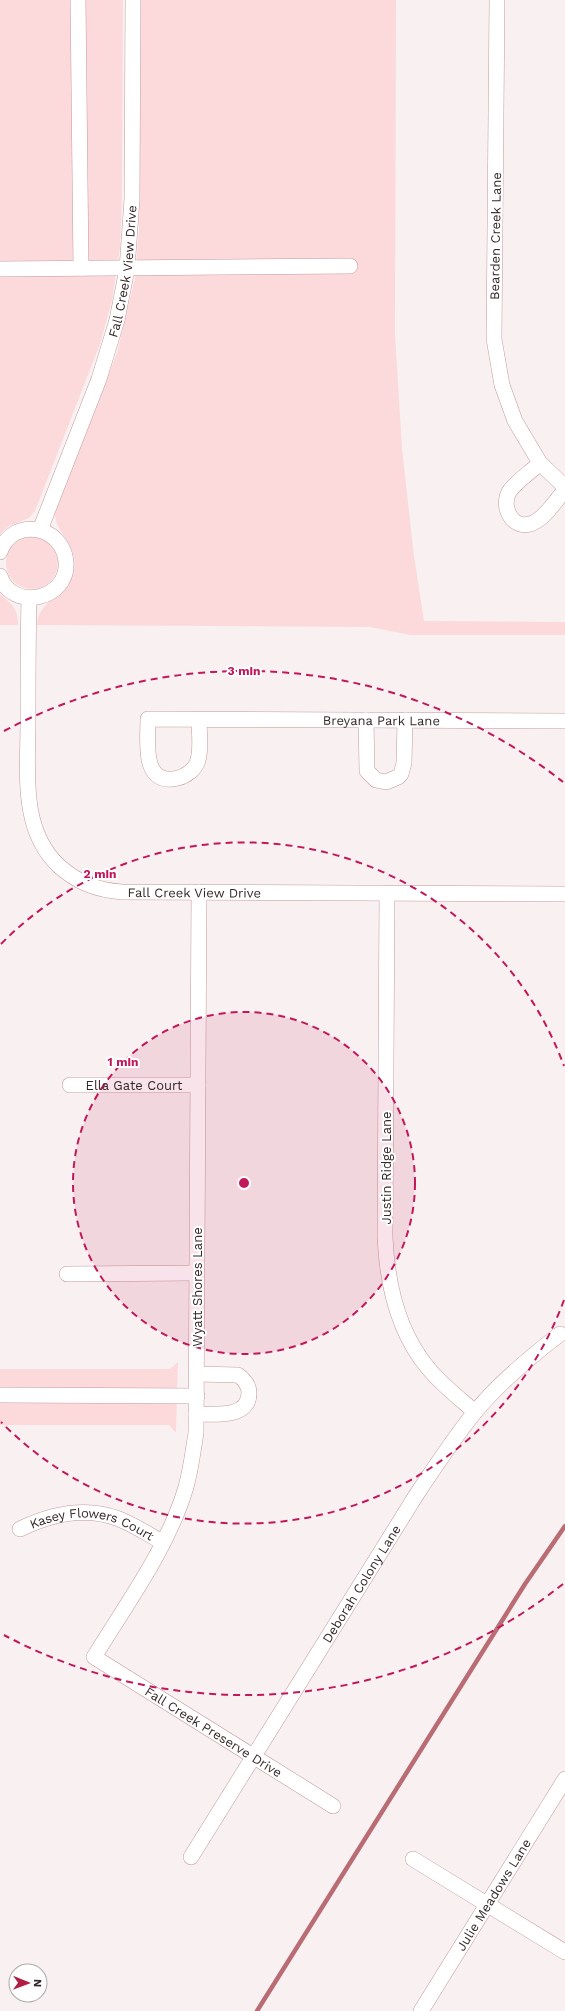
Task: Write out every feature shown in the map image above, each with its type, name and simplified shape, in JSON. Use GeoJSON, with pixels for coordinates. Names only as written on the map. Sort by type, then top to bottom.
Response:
{"type":"FeatureCollection","features":[{"type":"Feature","properties":{"kind":"street"},"geometry":{"type":"LineString","coordinates":[[78,0],[81,268]]}},
{"type":"Feature","properties":{"kind":"street","name":"Fall Creek View Drive"},"geometry":{"type":"LineString","coordinates":[[40,530],[99,379],[117,320],[127,269],[132,200],[133,0]]}},
{"type":"Feature","properties":{"kind":"street","name":"Bearden Creek Lane"},"geometry":{"type":"LineString","coordinates":[[497,0],[494,339],[502,385],[515,422],[540,463],[565,489]]}},
{"type":"Feature","properties":{"kind":"street"},"geometry":{"type":"LineString","coordinates":[[0,269],[350,266]]}},
{"type":"Feature","properties":{"kind":"street"},"geometry":{"type":"LineString","coordinates":[[540,463],[510,491],[505,501],[507,514],[516,522],[530,524],[539,519],[565,489]]}},
{"type":"Feature","properties":{"kind":"street"},"geometry":{"type":"LineString","coordinates":[[0,552],[8,538],[18,532],[29,529],[40,530],[50,534],[59,542],[64,552],[66,569],[59,585],[51,593],[40,597],[28,598],[18,595],[8,589],[0,576]]}},
{"type":"Feature","properties":{"kind":"street","name":"Fall Creek View Drive"},"geometry":{"type":"LineString","coordinates":[[28,598],[28,784],[32,819],[35,833],[43,848],[67,874],[80,882],[94,888],[122,892],[565,894]]}},
{"type":"Feature","properties":{"kind":"street","name":"Breyana Park Lane"},"geometry":{"type":"LineString","coordinates":[[199,720],[198,757],[194,768],[177,778],[163,778],[157,775],[148,760],[148,719],[565,721]]}},
{"type":"Feature","properties":{"kind":"street"},"geometry":{"type":"LineString","coordinates":[[366,720],[367,771],[376,780],[386,782],[398,777],[403,769],[405,720]]}},
{"type":"Feature","properties":{"kind":"street","name":"Wyatt Shores Lane"},"geometry":{"type":"LineString","coordinates":[[94,1657],[162,1542],[186,1487],[196,1433],[199,892]]}},
{"type":"Feature","properties":{"kind":"street","name":"Justin Ridge Lane"},"geometry":{"type":"LineString","coordinates":[[387,894],[385,1237],[389,1280],[405,1330],[424,1362],[442,1384],[475,1412]]}},
{"type":"Feature","properties":{"kind":"street","name":"Ella Gate Court"},"geometry":{"type":"LineString","coordinates":[[70,1085],[198,1085]]}},
{"type":"Feature","properties":{"kind":"street"},"geometry":{"type":"LineString","coordinates":[[67,1274],[196,1273]]}},
{"type":"Feature","properties":{"kind":"street","name":"Deborah Colony Lane"},"geometry":{"type":"LineString","coordinates":[[191,1856],[415,1497],[475,1412],[511,1375],[560,1334]]}},
{"type":"Feature","properties":{"kind":"street"},"geometry":{"type":"LineString","coordinates":[[196,1414],[236,1412],[242,1408],[249,1397],[248,1385],[238,1376],[197,1374]]}},
{"type":"Feature","properties":{"kind":"street"},"geometry":{"type":"LineString","coordinates":[[0,1396],[197,1396]]}},
{"type":"Feature","properties":{"kind":"street","name":"Kasey Flowers Court"},"geometry":{"type":"LineString","coordinates":[[20,1529],[51,1516],[80,1513],[95,1514],[119,1519],[162,1542]]}},
{"type":"Feature","properties":{"kind":"street","name":"Fall Creek Preserve Drive"},"geometry":{"type":"LineString","coordinates":[[94,1657],[333,1806]]}},
{"type":"Feature","properties":{"kind":"street","name":"Julie Meadows Lane"},"geometry":{"type":"LineString","coordinates":[[421,2011],[565,1779]]}},
{"type":"Feature","properties":{"kind":"street"},"geometry":{"type":"LineString","coordinates":[[413,1859],[488,1903],[565,1952]]}},
{"type":"Feature","properties":{"kind":"shaded area"},"geometry":{"type":"Polygon","coordinates":[[[0,0],[123,0],[122,193],[120,248],[112,300],[100,344],[35,511],[29,518],[9,526],[0,534],[0,0]]]}},
{"type":"Feature","properties":{"kind":"shaded area"},"geometry":{"type":"Polygon","coordinates":[[[141,0],[396,0],[395,335],[402,448],[414,556],[424,621],[565,622],[565,635],[410,635],[370,627],[37,625],[39,616],[43,609],[67,586],[74,569],[72,551],[57,525],[55,509],[117,353],[135,278],[139,229],[141,0]]]}},
{"type":"Feature","properties":{"kind":"shaded area"},"geometry":{"type":"Polygon","coordinates":[[[32,537],[42,539],[50,545],[56,553],[58,563],[56,573],[50,581],[42,587],[32,589],[22,587],[14,581],[8,573],[6,563],[8,553],[14,545],[22,539],[32,537]]]}},
{"type":"Feature","properties":{"kind":"shaded area"},"geometry":{"type":"Polygon","coordinates":[[[0,594],[14,607],[18,619],[18,625],[0,625],[0,594]]]}},
{"type":"Feature","properties":{"kind":"shaded area"},"geometry":{"type":"Polygon","coordinates":[[[178,1362],[176,1433],[169,1425],[0,1425],[0,1369],[170,1369],[178,1362]]]}},
{"type":"Feature","properties":{"kind":"waterway"},"geometry":{"type":"LineString","coordinates":[[257,2011],[525,1584],[565,1526]]}}]}
